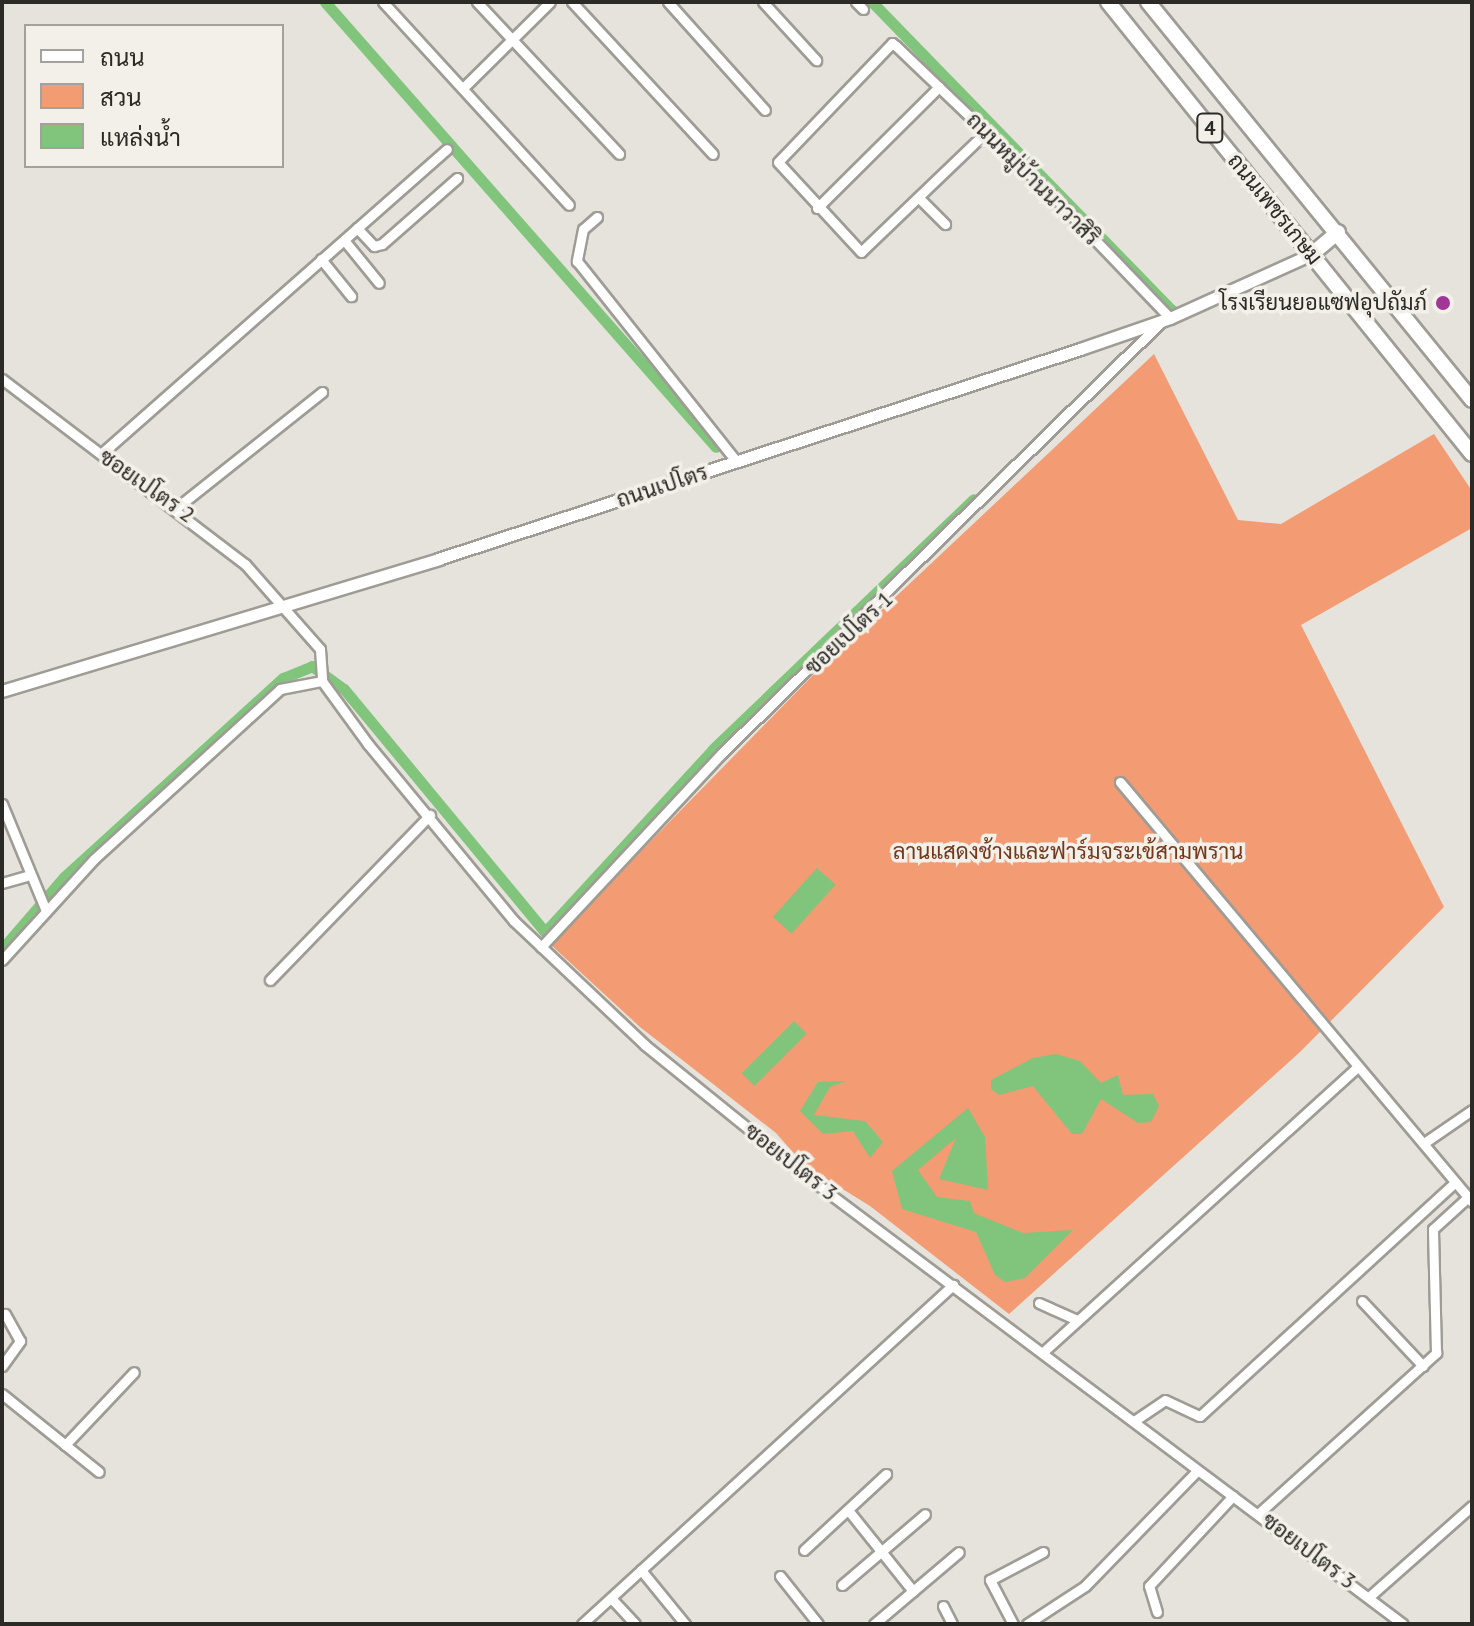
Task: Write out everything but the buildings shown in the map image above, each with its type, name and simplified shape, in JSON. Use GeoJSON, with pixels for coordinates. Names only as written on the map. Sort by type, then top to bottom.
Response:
{"type":"FeatureCollection","features":[{"type":"Feature","properties":{"kind":"main road","name":"ถนนเพชรเกษม"},"geometry":{"type":"LineString","coordinates":[[1108,2],[1472,454]]}},
{"type":"Feature","properties":{"kind":"main road","name":"ถนนเพชรเกษม"},"geometry":{"type":"LineString","coordinates":[[1148,2],[1472,400]]}},
{"type":"Feature","properties":{"kind":"main road"},"geometry":{"type":"LineString","coordinates":[[1312,254],[1338,232]]}},
{"type":"Feature","properties":{"kind":"street"},"geometry":{"type":"LineString","coordinates":[[383,2],[569,205]]}},
{"type":"Feature","properties":{"kind":"street"},"geometry":{"type":"LineString","coordinates":[[477,2],[619,154]]}},
{"type":"Feature","properties":{"kind":"street"},"geometry":{"type":"LineString","coordinates":[[463,88],[550,2]]}},
{"type":"Feature","properties":{"kind":"street"},"geometry":{"type":"LineString","coordinates":[[572,2],[713,154]]}},
{"type":"Feature","properties":{"kind":"street"},"geometry":{"type":"LineString","coordinates":[[668,2],[765,110]]}},
{"type":"Feature","properties":{"kind":"street"},"geometry":{"type":"LineString","coordinates":[[763,2],[816,60]]}},
{"type":"Feature","properties":{"kind":"street","name":"ถนนหมู่บ้านนาวาสิริ"},"geometry":{"type":"LineString","coordinates":[[817,208],[780,167],[779,155],[892,43],[986,132],[1161,322]]}},
{"type":"Feature","properties":{"kind":"street"},"geometry":{"type":"LineString","coordinates":[[939,87],[817,208],[861,252],[986,132]]}},
{"type":"Feature","properties":{"kind":"street"},"geometry":{"type":"LineString","coordinates":[[101,454],[447,149]]}},
{"type":"Feature","properties":{"kind":"street"},"geometry":{"type":"LineString","coordinates":[[357,228],[374,246],[382,244],[457,178]]}},
{"type":"Feature","properties":{"kind":"street"},"geometry":{"type":"LineString","coordinates":[[919,198],[945,224]]}},
{"type":"Feature","properties":{"kind":"street"},"geometry":{"type":"LineString","coordinates":[[597,217],[583,229],[577,261],[737,462]]}},
{"type":"Feature","properties":{"kind":"street"},"geometry":{"type":"LineString","coordinates":[[344,240],[379,283]]}},
{"type":"Feature","properties":{"kind":"street","name":"ถนนเปโตร"},"geometry":{"type":"LineString","coordinates":[[2,691],[737,462],[1161,322],[1312,254]]}},
{"type":"Feature","properties":{"kind":"street"},"geometry":{"type":"LineString","coordinates":[[321,259],[351,296]]}},
{"type":"Feature","properties":{"kind":"street","name":"ซอยเปโตร 1"},"geometry":{"type":"LineString","coordinates":[[541,947],[722,753],[1161,322]]}},
{"type":"Feature","properties":{"kind":"street","name":"ซอยเปโตร 2"},"geometry":{"type":"LineString","coordinates":[[2,379],[175,509],[217,536],[282,605]]}},
{"type":"Feature","properties":{"kind":"street"},"geometry":{"type":"LineString","coordinates":[[175,509],[322,392]]}},
{"type":"Feature","properties":{"kind":"street"},"geometry":{"type":"LineString","coordinates":[[2,960],[44,908],[280,689],[323,678],[325,658],[282,605]]}},
{"type":"Feature","properties":{"kind":"street","name":"ซอยเปโตร 3"},"geometry":{"type":"LineString","coordinates":[[323,678],[430,815],[541,947],[645,1045],[1042,1353],[1403,1624]]}},
{"type":"Feature","properties":{"kind":"street"},"geometry":{"type":"LineString","coordinates":[[1120,782],[1356,1068],[1470,1199],[1433,1229],[1440,1344],[1423,1366],[1259,1513]]}},
{"type":"Feature","properties":{"kind":"street"},"geometry":{"type":"LineString","coordinates":[[2,804],[26,876],[44,908]]}},
{"type":"Feature","properties":{"kind":"street"},"geometry":{"type":"LineString","coordinates":[[270,980],[430,815]]}},
{"type":"Feature","properties":{"kind":"street"},"geometry":{"type":"LineString","coordinates":[[2,883],[26,876]]}},
{"type":"Feature","properties":{"kind":"street"},"geometry":{"type":"LineString","coordinates":[[1042,1353],[1356,1068]]}},
{"type":"Feature","properties":{"kind":"street"},"geometry":{"type":"LineString","coordinates":[[1424,1143],[1472,1110]]}},
{"type":"Feature","properties":{"kind":"street"},"geometry":{"type":"LineString","coordinates":[[1134,1421],[1165,1400],[1200,1416],[1455,1182]]}},
{"type":"Feature","properties":{"kind":"street"},"geometry":{"type":"LineString","coordinates":[[582,1624],[953,1285]]}},
{"type":"Feature","properties":{"kind":"street"},"geometry":{"type":"LineString","coordinates":[[1362,1301],[1423,1366]]}},
{"type":"Feature","properties":{"kind":"street"},"geometry":{"type":"LineString","coordinates":[[1039,1303],[1077,1320]]}},
{"type":"Feature","properties":{"kind":"street"},"geometry":{"type":"LineString","coordinates":[[2,1366],[20,1341],[5,1314]]}},
{"type":"Feature","properties":{"kind":"street"},"geometry":{"type":"LineString","coordinates":[[65,1445],[134,1372]]}},
{"type":"Feature","properties":{"kind":"street"},"geometry":{"type":"LineString","coordinates":[[2,1394],[99,1472]]}},
{"type":"Feature","properties":{"kind":"street"},"geometry":{"type":"LineString","coordinates":[[2,1412],[11,1401]]}},
{"type":"Feature","properties":{"kind":"street"},"geometry":{"type":"LineString","coordinates":[[1027,1624],[1085,1586],[1197,1471]]}},
{"type":"Feature","properties":{"kind":"street"},"geometry":{"type":"LineString","coordinates":[[804,1550],[886,1474]]}},
{"type":"Feature","properties":{"kind":"street"},"geometry":{"type":"LineString","coordinates":[[1157,1612],[1149,1586],[1233,1496]]}},
{"type":"Feature","properties":{"kind":"street"},"geometry":{"type":"LineString","coordinates":[[1369,1597],[1472,1506]]}},
{"type":"Feature","properties":{"kind":"street"},"geometry":{"type":"LineString","coordinates":[[848,1510],[913,1591]]}},
{"type":"Feature","properties":{"kind":"street"},"geometry":{"type":"LineString","coordinates":[[842,1585],[925,1514]]}},
{"type":"Feature","properties":{"kind":"street"},"geometry":{"type":"LineString","coordinates":[[874,1624],[887,1620],[913,1591],[959,1552]]}},
{"type":"Feature","properties":{"kind":"street"},"geometry":{"type":"LineString","coordinates":[[1013,1624],[990,1580],[1043,1552]]}},
{"type":"Feature","properties":{"kind":"street"},"geometry":{"type":"LineString","coordinates":[[641,1570],[685,1624]]}},
{"type":"Feature","properties":{"kind":"street"},"geometry":{"type":"LineString","coordinates":[[780,1576],[818,1624]]}},
{"type":"Feature","properties":{"kind":"street"},"geometry":{"type":"LineString","coordinates":[[611,1598],[635,1624]]}},
{"type":"Feature","properties":{"kind":"street"},"geometry":{"type":"LineString","coordinates":[[943,1606],[952,1624]]}},
{"type":"Feature","properties":{"kind":"green space","name":"ลานแสดงช้างและฟาร์มจระเข้สามพราน"},"geometry":{"type":"Polygon","coordinates":[[[1154,354],[1238,520],[1281,524],[1434,434],[1472,491],[1472,528],[1301,625],[1444,907],[1300,1052],[1009,1314],[870,1206],[804,1165],[776,1133],[640,1027],[550,944],[821,667],[1154,354]]]}},
{"type":"Feature","properties":{"kind":"water"},"geometry":{"type":"Polygon","coordinates":[[[817,868],[836,885],[791,934],[773,917],[817,868]]]}},
{"type":"Feature","properties":{"kind":"water"},"geometry":{"type":"Polygon","coordinates":[[[794,1021],[807,1034],[754,1086],[742,1073],[794,1021]]]}},
{"type":"Feature","properties":{"kind":"water"},"geometry":{"type":"Polygon","coordinates":[[[1056,1054],[1080,1061],[1101,1083],[1118,1075],[1123,1095],[1153,1094],[1159,1106],[1151,1122],[1138,1123],[1101,1099],[1082,1134],[1072,1134],[1033,1086],[999,1095],[991,1089],[991,1080],[1033,1058],[1056,1054]]]}},
{"type":"Feature","properties":{"kind":"water"},"geometry":{"type":"Polygon","coordinates":[[[847,1081],[830,1087],[814,1115],[865,1121],[883,1142],[870,1158],[853,1131],[823,1134],[800,1111],[818,1082],[847,1081]]]}},
{"type":"Feature","properties":{"kind":"water"},"geometry":{"type":"Polygon","coordinates":[[[968,1108],[985,1137],[988,1190],[939,1179],[956,1138],[918,1170],[937,1197],[970,1201],[974,1213],[1023,1233],[1073,1230],[1025,1278],[1005,1282],[995,1275],[976,1232],[902,1209],[892,1171],[968,1108]]]}},
{"type":"Feature","properties":{"kind":"waterway"},"geometry":{"type":"LineString","coordinates":[[325,2],[716,447]]}},
{"type":"Feature","properties":{"kind":"waterway"},"geometry":{"type":"LineString","coordinates":[[872,2],[1172,310],[1160,322]]}},
{"type":"Feature","properties":{"kind":"waterway"},"geometry":{"type":"LineString","coordinates":[[2,949],[64,877],[283,678],[312,666],[344,689],[545,932],[713,749],[974,499]]}},
{"type":"Feature","properties":{"kind":"place","name":"โรงเรียนยอแซฟอุปถัมภ์"},"geometry":{"type":"Point","coordinates":[1443,303]}}]}
